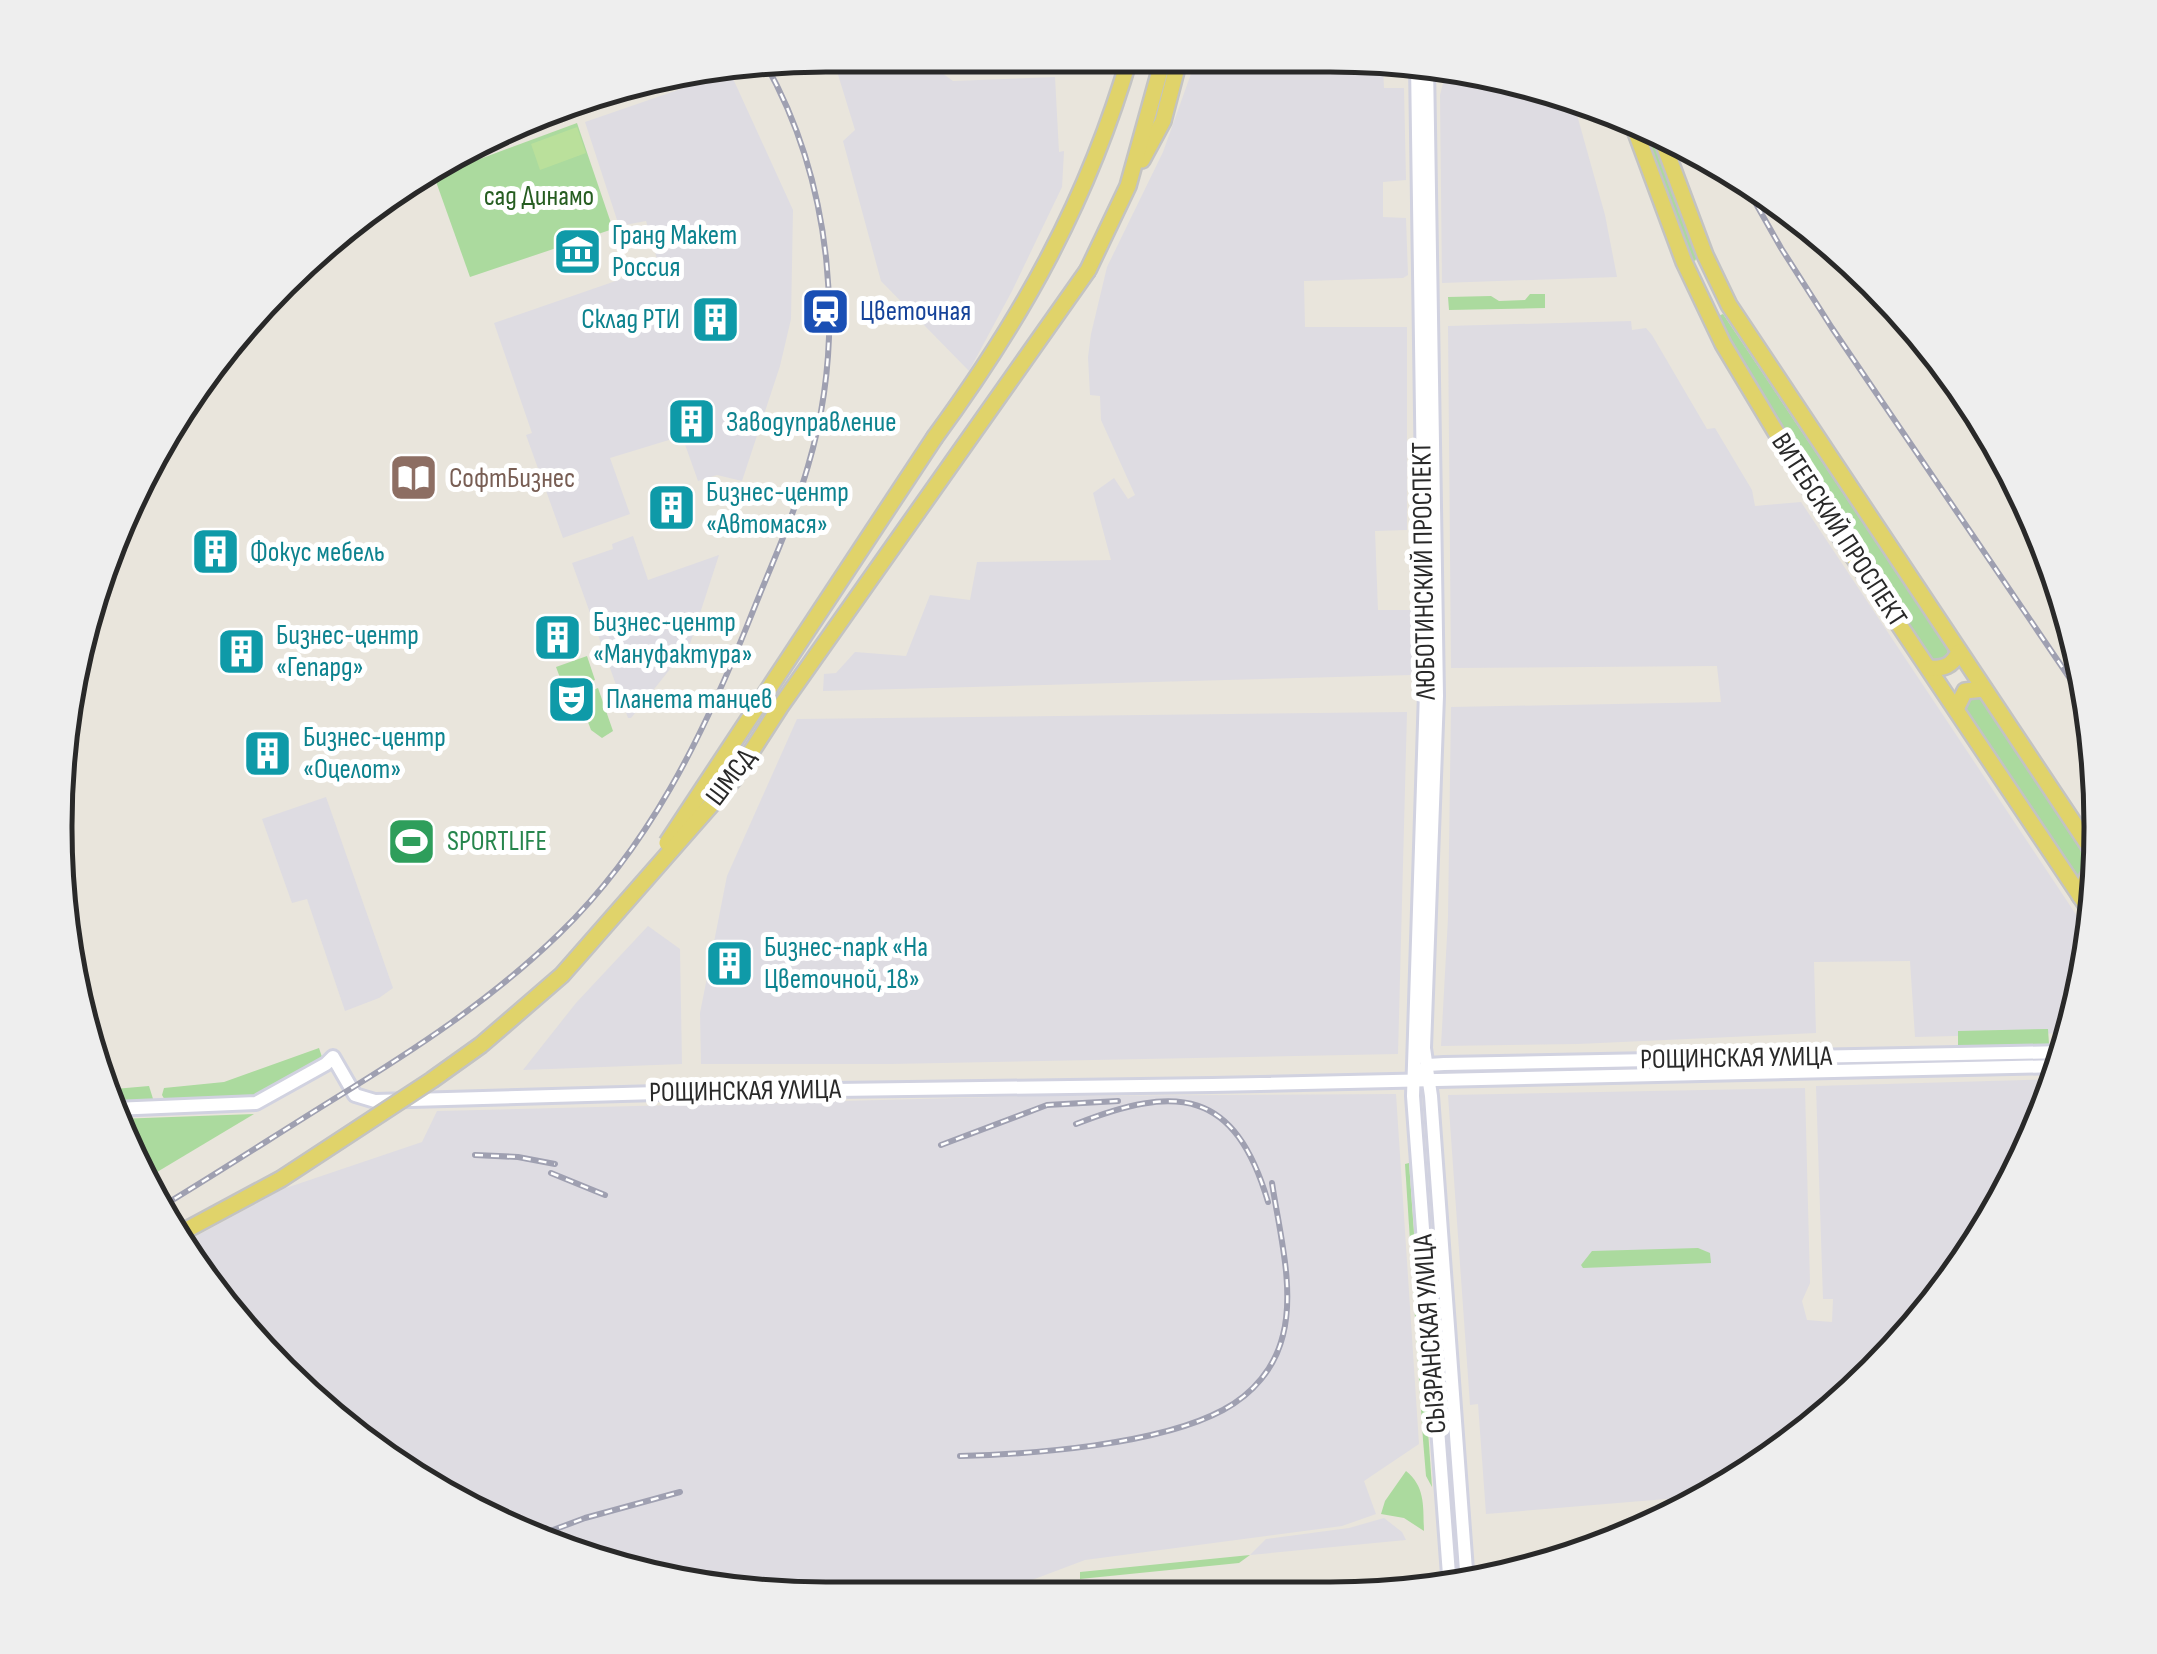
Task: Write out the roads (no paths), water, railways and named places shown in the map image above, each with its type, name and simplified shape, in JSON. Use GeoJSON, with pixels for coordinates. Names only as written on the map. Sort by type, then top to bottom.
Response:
{"type":"FeatureCollection","features":[{"type":"Feature","properties":{"kind":"main road","name":"ШМСД"},"geometry":{"type":"LineString","coordinates":[[188,1226],[278,1176],[478,1041],[557,973],[636,883],[670,839],[1022,308],[1076,202],[1125,72]]}},
{"type":"Feature","properties":{"kind":"main road","name":"ШМСД"},"geometry":{"type":"LineString","coordinates":[[188,1227],[281,1179],[480,1045],[562,976],[732,780],[1088,270],[1128,186],[1160,72]]}},
{"type":"Feature","properties":{"kind":"main road"},"geometry":{"type":"LineString","coordinates":[[1128,186],[1162,120],[1176,72]]}},
{"type":"Feature","properties":{"kind":"main road","name":"ВИТЕБСКИЙ ПРОСПЕКТ"},"geometry":{"type":"LineString","coordinates":[[1638,139],[1684,262],[1723,344],[1786,450],[2080,896]]}},
{"type":"Feature","properties":{"kind":"main road","name":"ВИТЕБСКИЙ ПРОСПЕКТ"},"geometry":{"type":"LineString","coordinates":[[1666,151],[1705,255],[1729,305],[2084,838]]}},
{"type":"Feature","properties":{"kind":"main road"},"geometry":{"type":"LineString","coordinates":[[1684,262],[1697,265],[1705,255]]}},
{"type":"Feature","properties":{"kind":"main road"},"geometry":{"type":"LineString","coordinates":[[1928,668],[1950,665],[1958,652]]}},
{"type":"Feature","properties":{"kind":"main road"},"geometry":{"type":"LineString","coordinates":[[1956,709],[1966,692],[1984,689]]}},
{"type":"Feature","properties":{"kind":"main road"},"geometry":{"type":"LineString","coordinates":[[2080,896],[2081,892]]}},
{"type":"Feature","properties":{"kind":"street","name":"ЛЮБОТИНСКИЙ ПРОСПЕКТ"},"geometry":{"type":"LineString","coordinates":[[1413,1079],[1426,692],[1417,78]]}},
{"type":"Feature","properties":{"kind":"street","name":"ЛЮБОТИНСКИЙ ПРОСПЕКТ"},"geometry":{"type":"LineString","coordinates":[[1428,79],[1437,696],[1424,1043],[1429,1072]]}},
{"type":"Feature","properties":{"kind":"street","name":"РОЩИНСКАЯ УЛИЦА"},"geometry":{"type":"LineString","coordinates":[[128,1109],[256,1103],[326,1064],[333,1056],[355,1095],[374,1101],[656,1092],[1413,1079],[1429,1072],[2049,1052]]}},
{"type":"Feature","properties":{"kind":"street","name":"РОЩИНСКАЯ УЛИЦА"},"geometry":{"type":"LineString","coordinates":[[1429,1072],[2045,1066]]}},
{"type":"Feature","properties":{"kind":"street","name":"СЫЗРАНСКАЯ УЛИЦА"},"geometry":{"type":"LineString","coordinates":[[1429,1072],[1466,1569]]}},
{"type":"Feature","properties":{"kind":"street","name":"СЫЗРАНСКАЯ УЛИЦА"},"geometry":{"type":"LineString","coordinates":[[1413,1079],[1449,1572]]}},
{"type":"Feature","properties":{"kind":"railway"},"geometry":{"type":"LineString","coordinates":[[172,1200],[422,1043],[533,958],[620,865],[647,827],[692,748],[731,664],[795,505],[820,416],[827,364],[829,312],[818,208],[788,109],[771,75]]}},
{"type":"Feature","properties":{"kind":"railway"},"geometry":{"type":"LineString","coordinates":[[1757,206],[1832,328],[2069,678]]}},
{"type":"Feature","properties":{"kind":"railway"},"geometry":{"type":"LineString","coordinates":[[941,1145],[1047,1105],[1118,1101]]}},
{"type":"Feature","properties":{"kind":"railway"},"geometry":{"type":"LineString","coordinates":[[1076,1124],[1144,1103],[1172,1101],[1198,1106],[1219,1117],[1238,1137],[1268,1202]]}},
{"type":"Feature","properties":{"kind":"railway"},"geometry":{"type":"LineString","coordinates":[[475,1155],[555,1164]]}},
{"type":"Feature","properties":{"kind":"railway"},"geometry":{"type":"LineString","coordinates":[[551,1173],[605,1195]]}},
{"type":"Feature","properties":{"kind":"railway"},"geometry":{"type":"LineString","coordinates":[[960,1456],[1058,1450],[1165,1432],[1223,1410],[1244,1396],[1274,1358],[1286,1317],[1285,1259],[1272,1183]]}},
{"type":"Feature","properties":{"kind":"railway"},"geometry":{"type":"LineString","coordinates":[[554,1530],[680,1492]]}},
{"type":"Feature","properties":{"kind":"place","name":"Гранд Макет Россия"},"geometry":{"type":"Point","coordinates":[577,251]}},
{"type":"Feature","properties":{"kind":"place","name":"Цветочная"},"geometry":{"type":"Point","coordinates":[825,311]}},
{"type":"Feature","properties":{"kind":"place","name":"Склад РТИ"},"geometry":{"type":"Point","coordinates":[715,319]}},
{"type":"Feature","properties":{"kind":"place","name":"Заводуправление"},"geometry":{"type":"Point","coordinates":[691,422]}},
{"type":"Feature","properties":{"kind":"place","name":"СофтБизнес"},"geometry":{"type":"Point","coordinates":[414,478]}},
{"type":"Feature","properties":{"kind":"place","name":"Бизнес-центр «Автомася»"},"geometry":{"type":"Point","coordinates":[671,508]}},
{"type":"Feature","properties":{"kind":"place","name":"Фокус мебель"},"geometry":{"type":"Point","coordinates":[215,552]}},
{"type":"Feature","properties":{"kind":"place","name":"Бизнес-центр «Мануфактура»"},"geometry":{"type":"Point","coordinates":[558,638]}},
{"type":"Feature","properties":{"kind":"place","name":"Бизнес-центр «Гепард»"},"geometry":{"type":"Point","coordinates":[241,651]}},
{"type":"Feature","properties":{"kind":"place","name":"Планета танцев"},"geometry":{"type":"Point","coordinates":[571,699]}},
{"type":"Feature","properties":{"kind":"place","name":"Бизнес-центр «Оцелот»"},"geometry":{"type":"Point","coordinates":[268,753]}},
{"type":"Feature","properties":{"kind":"place","name":"SPORTLIFE"},"geometry":{"type":"Point","coordinates":[412,841]}},
{"type":"Feature","properties":{"kind":"place","name":"Бизнес-парк «На Цветочной, 18»"},"geometry":{"type":"Point","coordinates":[729,963]}},
{"type":"Feature","properties":{"kind":"park label","name":"сад Динамо"},"geometry":{"type":"Point","coordinates":[539,196]}}]}
